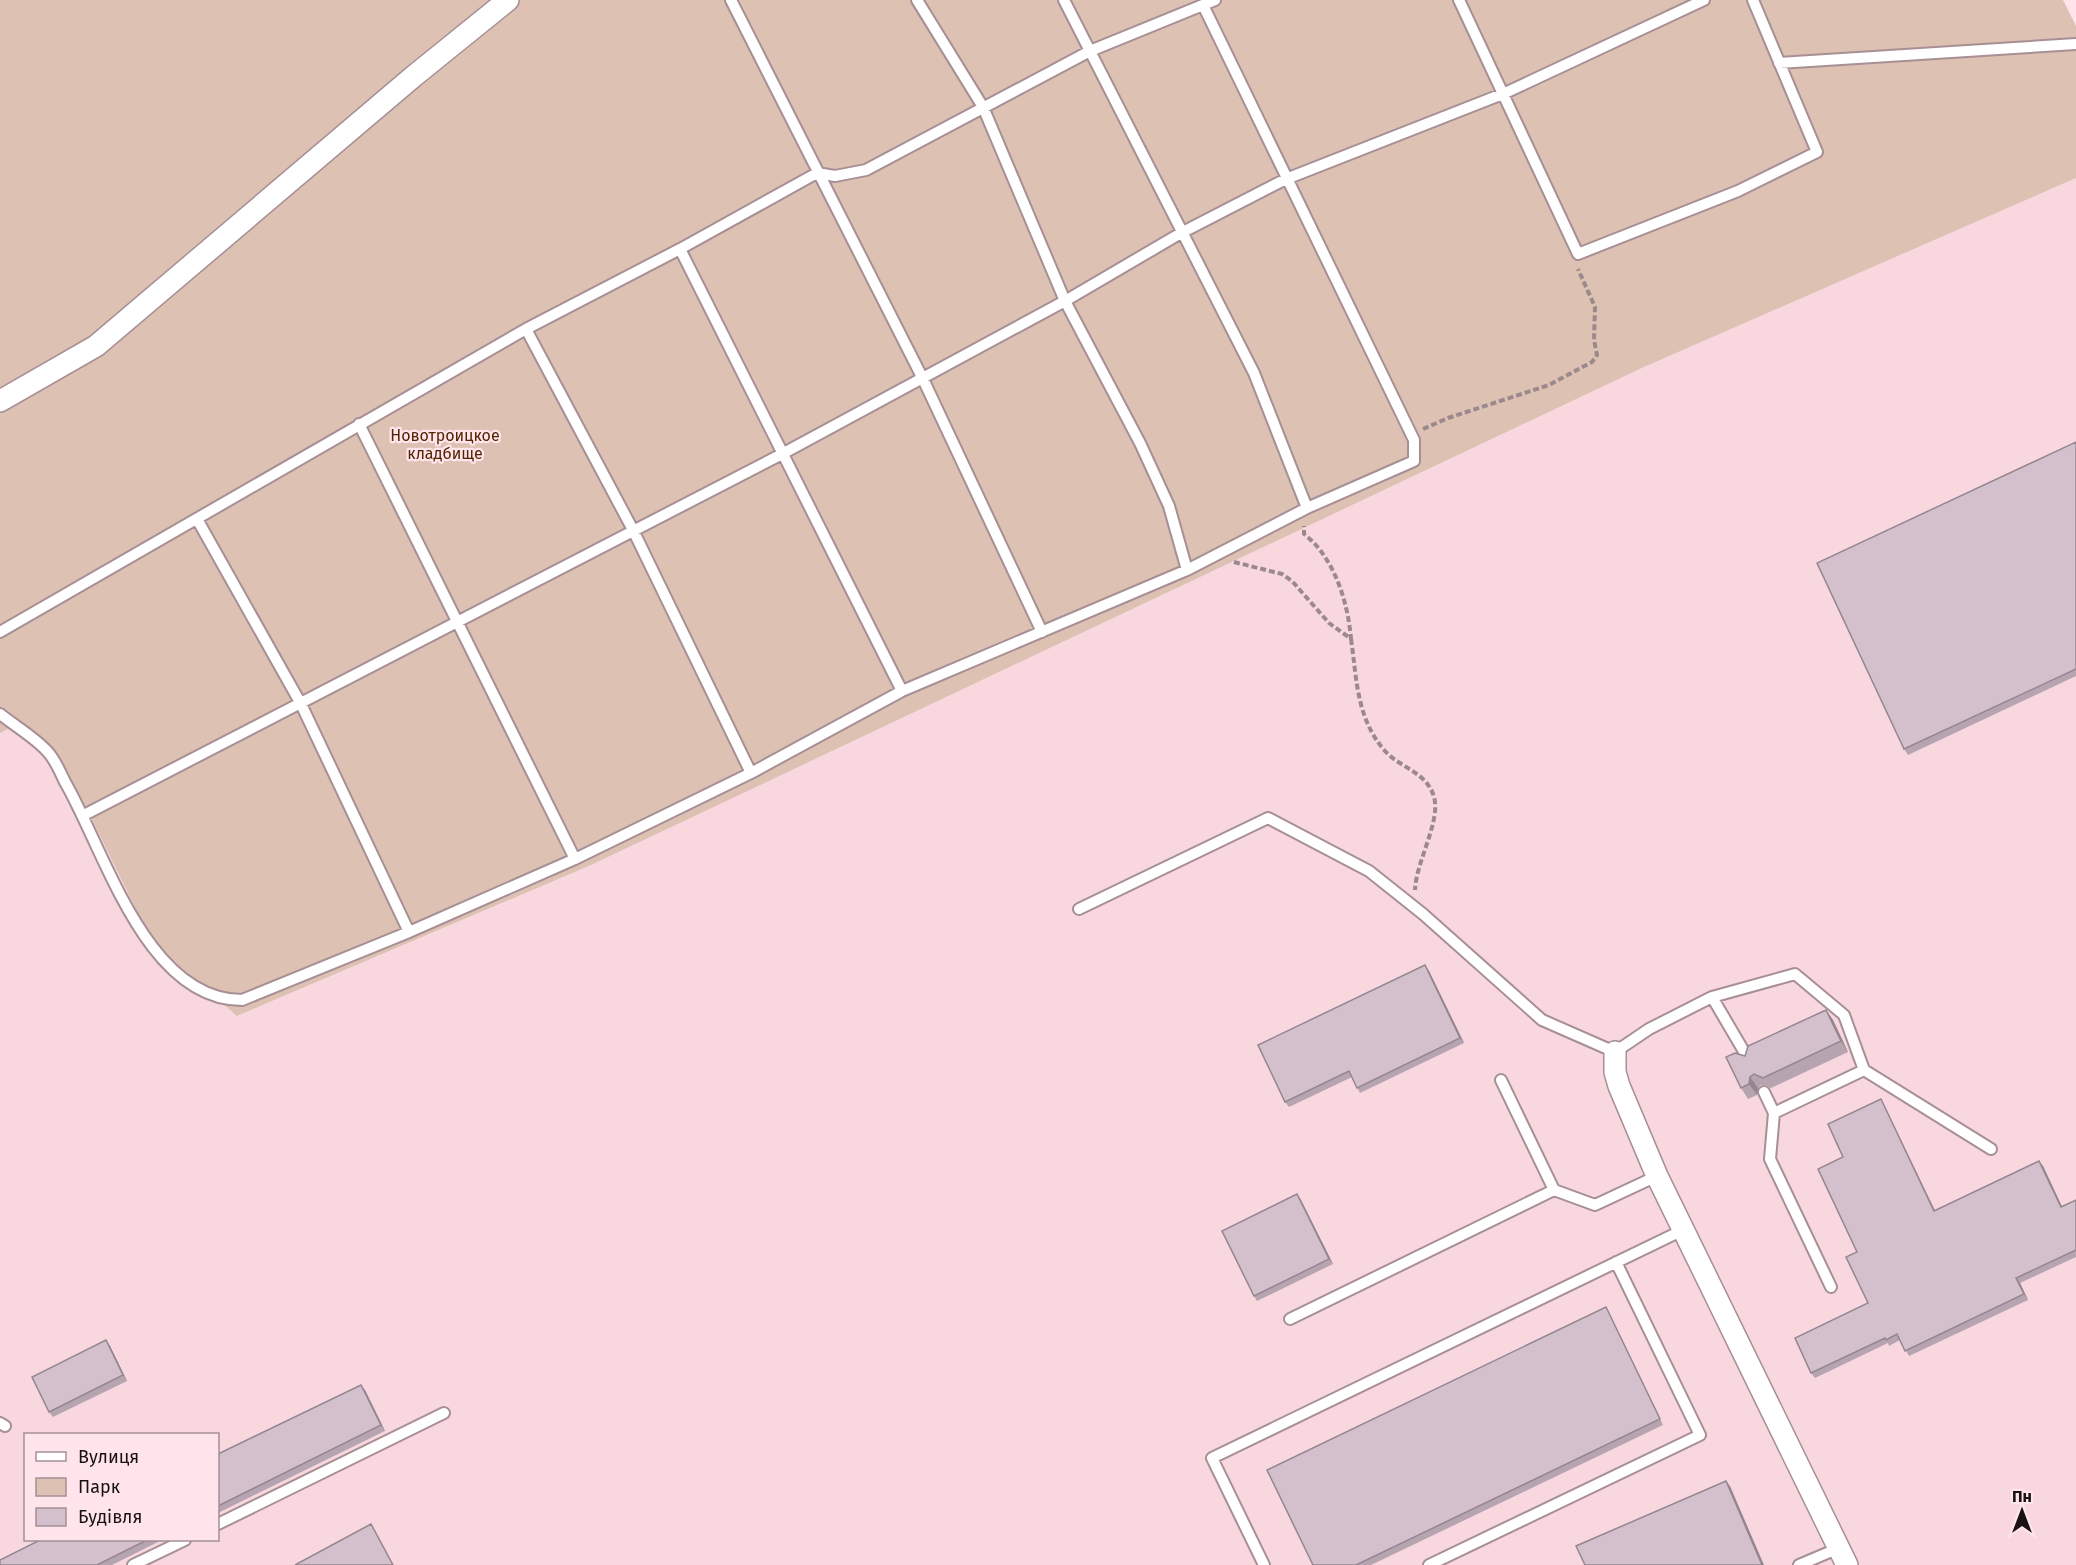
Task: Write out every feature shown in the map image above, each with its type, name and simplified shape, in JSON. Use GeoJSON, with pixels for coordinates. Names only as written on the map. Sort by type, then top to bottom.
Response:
{"type":"FeatureCollection","features":[{"type":"Feature","properties":{"kind":"street"},"geometry":{"type":"LineString","coordinates":[[0,401],[96,346],[414,76],[508,0]]}},
{"type":"Feature","properties":{"kind":"street"},"geometry":{"type":"LineString","coordinates":[[1615,1052],[1615,1072],[1619,1086],[1657,1176],[1843,1556]]}},
{"type":"Feature","properties":{"kind":"lane"},"geometry":{"type":"LineString","coordinates":[[731,0],[923,379],[1042,632]]}},
{"type":"Feature","properties":{"kind":"lane"},"geometry":{"type":"LineString","coordinates":[[917,0],[983,106],[1065,301],[1140,443],[1169,506],[1187,570]]}},
{"type":"Feature","properties":{"kind":"lane"},"geometry":{"type":"LineString","coordinates":[[1064,0],[1180,233],[1254,373],[1307,508]]}},
{"type":"Feature","properties":{"kind":"lane"},"geometry":{"type":"LineString","coordinates":[[0,632],[526,329],[680,249],[817,173],[835,176],[866,170],[1090,51],[1215,0]]}},
{"type":"Feature","properties":{"kind":"lane"},"geometry":{"type":"LineString","coordinates":[[1459,0],[1505,93],[1578,254],[1738,191],[1817,152],[1753,0]]}},
{"type":"Feature","properties":{"kind":"lane"},"geometry":{"type":"LineString","coordinates":[[84,815],[782,454],[1065,301],[1180,233],[1286,179],[1505,93],[1704,0]]}},
{"type":"Feature","properties":{"kind":"lane"},"geometry":{"type":"LineString","coordinates":[[0,714],[47,751],[84,815],[117,890],[156,954],[200,992],[223,1000],[242,1000],[409,932],[575,859],[751,773],[902,691],[1187,570],[1307,508],[1414,461],[1414,440],[1203,5]]}},
{"type":"Feature","properties":{"kind":"lane"},"geometry":{"type":"LineString","coordinates":[[1779,63],[2076,44]]}},
{"type":"Feature","properties":{"kind":"lane"},"geometry":{"type":"LineString","coordinates":[[680,249],[902,691]]}},
{"type":"Feature","properties":{"kind":"lane"},"geometry":{"type":"LineString","coordinates":[[526,329],[633,530],[751,773]]}},
{"type":"Feature","properties":{"kind":"lane"},"geometry":{"type":"LineString","coordinates":[[359,424],[575,859]]}},
{"type":"Feature","properties":{"kind":"lane"},"geometry":{"type":"LineString","coordinates":[[197,519],[301,704],[409,932]]}},
{"type":"Feature","properties":{"kind":"lane"},"geometry":{"type":"LineString","coordinates":[[1079,909],[1268,818],[1369,872],[1415,908],[1542,1020],[1615,1052],[1649,1029],[1712,997],[1795,974],[1844,1015],[1864,1070],[1991,1149]]}},
{"type":"Feature","properties":{"kind":"lane"},"geometry":{"type":"LineString","coordinates":[[1712,997],[1749,1060]]}},
{"type":"Feature","properties":{"kind":"lane"},"geometry":{"type":"LineString","coordinates":[[1774,1113],[1864,1070]]}},
{"type":"Feature","properties":{"kind":"lane"},"geometry":{"type":"LineString","coordinates":[[1501,1080],[1554,1190]]}},
{"type":"Feature","properties":{"kind":"lane"},"geometry":{"type":"LineString","coordinates":[[1764,1092],[1774,1113],[1770,1160],[1832,1287]]}},
{"type":"Feature","properties":{"kind":"lane"},"geometry":{"type":"LineString","coordinates":[[1290,1319],[1554,1190],[1596,1204],[1657,1176]]}},
{"type":"Feature","properties":{"kind":"lane"},"geometry":{"type":"LineString","coordinates":[[1264,1565],[1212,1458],[1683,1230]]}},
{"type":"Feature","properties":{"kind":"lane"},"geometry":{"type":"LineString","coordinates":[[1429,1565],[1700,1435],[1616,1262]]}},
{"type":"Feature","properties":{"kind":"lane"},"geometry":{"type":"LineString","coordinates":[[219,1524],[444,1413]]}},
{"type":"Feature","properties":{"kind":"lane"},"geometry":{"type":"LineString","coordinates":[[133,1565],[181,1541]]}},
{"type":"Feature","properties":{"kind":"lane"},"geometry":{"type":"LineString","coordinates":[[1799,1565],[1843,1556]]}},
{"type":"Feature","properties":{"kind":"path"},"geometry":{"type":"LineString","coordinates":[[1411,434],[1448,418],[1550,385],[1592,362],[1597,355],[1594,340],[1595,307],[1573,259],[1578,254]]}},
{"type":"Feature","properties":{"kind":"path"},"geometry":{"type":"LineString","coordinates":[[1307,508],[1304,534],[1318,544],[1344,600],[1359,702],[1370,728],[1386,752],[1427,781],[1434,796],[1436,808],[1416,873],[1415,908]]}},
{"type":"Feature","properties":{"kind":"path"},"geometry":{"type":"LineString","coordinates":[[1212,557],[1282,574],[1292,581],[1329,623],[1351,639]]}},
{"type":"Feature","properties":{"kind":"shaded area"},"geometry":{"type":"Polygon","coordinates":[[[2076,178],[2076,1565],[0,1565],[0,733],[21,722],[45,741],[87,809],[238,1016],[591,865],[1644,367],[2076,178]]]}},
{"type":"Feature","properties":{"kind":"green space","name":"Новотроицкое кладбище"},"geometry":{"type":"Polygon","coordinates":[[[0,0],[2063,0],[2076,26],[2076,178],[1644,367],[591,865],[237,1016],[152,942],[87,809],[45,741],[21,722],[0,733],[0,0]]]}},
{"type":"Feature","properties":{"kind":"building"},"geometry":{"type":"Polygon","coordinates":[[[2076,442],[2076,669],[1904,749],[1817,563],[2076,442]]]}},
{"type":"Feature","properties":{"kind":"building"},"geometry":{"type":"Polygon","coordinates":[[[1425,965],[1460,1038],[1357,1088],[1349,1071],[1285,1102],[1258,1045],[1425,965]]]}},
{"type":"Feature","properties":{"kind":"building"},"geometry":{"type":"Polygon","coordinates":[[[1826,1010],[1841,1041],[1763,1078],[1754,1074],[1750,1077],[1749,1084],[1741,1088],[1726,1057],[1735,1053],[1745,1056],[1748,1046],[1826,1010]]]}},
{"type":"Feature","properties":{"kind":"building"},"geometry":{"type":"Polygon","coordinates":[[[1881,1099],[1934,1211],[2039,1161],[2061,1207],[2076,1200],[2076,1250],[2016,1278],[2024,1294],[1905,1351],[1897,1334],[1811,1373],[1795,1338],[1868,1303],[1846,1257],[1857,1252],[1818,1169],[1843,1157],[1828,1124],[1881,1099]]]}},
{"type":"Feature","properties":{"kind":"building"},"geometry":{"type":"Polygon","coordinates":[[[1297,1194],[1329,1259],[1254,1296],[1222,1231],[1297,1194]]]}},
{"type":"Feature","properties":{"kind":"building"},"geometry":{"type":"Polygon","coordinates":[[[1606,1307],[1660,1419],[1356,1565],[1313,1565],[1267,1470],[1606,1307]]]}},
{"type":"Feature","properties":{"kind":"building"},"geometry":{"type":"Polygon","coordinates":[[[106,1340],[123,1375],[49,1412],[32,1377],[106,1340]]]}},
{"type":"Feature","properties":{"kind":"building"},"geometry":{"type":"Polygon","coordinates":[[[361,1385],[381,1425],[219,1506],[219,1454],[361,1385]]]}},
{"type":"Feature","properties":{"kind":"building"},"geometry":{"type":"Polygon","coordinates":[[[1726,1481],[1762,1565],[1585,1565],[1576,1546],[1726,1481]]]}},
{"type":"Feature","properties":{"kind":"building"},"geometry":{"type":"Polygon","coordinates":[[[371,1524],[393,1565],[295,1565],[371,1524]]]}},
{"type":"Feature","properties":{"kind":"building"},"geometry":{"type":"Polygon","coordinates":[[[38,1541],[145,1541],[97,1565],[0,1565],[0,1560],[38,1541]]]}}]}
